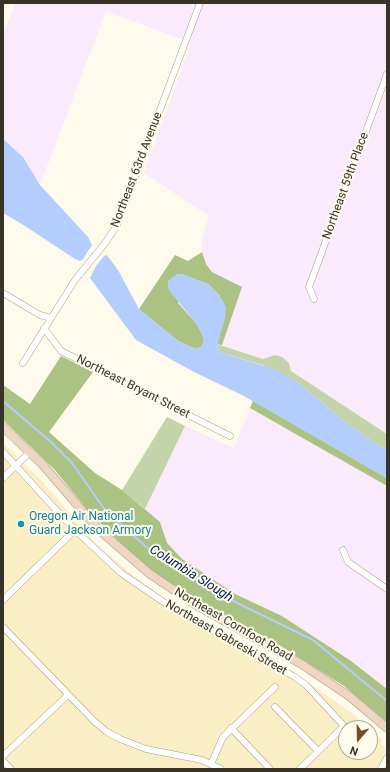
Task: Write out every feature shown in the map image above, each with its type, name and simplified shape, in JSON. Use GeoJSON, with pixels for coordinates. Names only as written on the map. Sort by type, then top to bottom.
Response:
{"type":"FeatureCollection","features":[{"type":"Feature","properties":{"kind":"street","name":"Northeast 63rd Avenue"},"geometry":{"type":"LineString","coordinates":[[22,363],[75,280],[106,242],[117,225],[200,3]]}},
{"type":"Feature","properties":{"kind":"street","name":"Northeast 59th Place"},"geometry":{"type":"LineString","coordinates":[[314,299],[309,287],[387,74]]}},
{"type":"Feature","properties":{"kind":"street"},"geometry":{"type":"LineString","coordinates":[[3,293],[40,315],[51,318]]}},
{"type":"Feature","properties":{"kind":"street","name":"Northeast Bryant Street"},"geometry":{"type":"LineString","coordinates":[[44,328],[61,351],[230,436]]}},
{"type":"Feature","properties":{"kind":"street","name":"Northeast Cornfoot Road"},"geometry":{"type":"LineString","coordinates":[[3,427],[30,452],[98,529],[150,574],[196,606],[303,665],[349,696],[387,728]]}},
{"type":"Feature","properties":{"kind":"street","name":"Northeast Gabreski Street"},"geometry":{"type":"LineString","coordinates":[[3,452],[75,530],[120,573],[165,603],[306,685],[344,726],[318,751]]}},
{"type":"Feature","properties":{"kind":"street"},"geometry":{"type":"LineString","coordinates":[[3,478],[30,452]]}},
{"type":"Feature","properties":{"kind":"street"},"geometry":{"type":"LineString","coordinates":[[3,600],[75,530]]}},
{"type":"Feature","properties":{"kind":"street"},"geometry":{"type":"LineString","coordinates":[[343,550],[348,562],[387,589]]}},
{"type":"Feature","properties":{"kind":"street"},"geometry":{"type":"LineString","coordinates":[[3,627],[95,722],[120,739],[146,749],[184,755],[221,769]]}},
{"type":"Feature","properties":{"kind":"street"},"geometry":{"type":"LineString","coordinates":[[211,764],[220,741],[231,728],[275,687]]}},
{"type":"Feature","properties":{"kind":"street"},"geometry":{"type":"LineString","coordinates":[[3,756],[68,694]]}},
{"type":"Feature","properties":{"kind":"street"},"geometry":{"type":"LineString","coordinates":[[275,707],[318,751],[300,769]]}},
{"type":"Feature","properties":{"kind":"street"},"geometry":{"type":"LineString","coordinates":[[231,728],[270,769]]}},
{"type":"Feature","properties":{"kind":"street"},"geometry":{"type":"LineString","coordinates":[[381,769],[387,758]]}},
{"type":"Feature","properties":{"kind":"street"},"geometry":{"type":"LineString","coordinates":[[3,760],[11,769]]}},
{"type":"Feature","properties":{"kind":"shaded area"},"geometry":{"type":"Polygon","coordinates":[[[15,3],[387,3],[387,434],[291,371],[289,363],[268,357],[263,359],[222,345],[242,287],[212,272],[206,264],[202,252],[202,239],[209,216],[144,173],[191,43],[106,11],[40,185],[23,157],[3,139],[3,35],[15,3]]]}},
{"type":"Feature","properties":{"kind":"shaded area"},"geometry":{"type":"Polygon","coordinates":[[[250,408],[387,486],[387,689],[351,661],[282,616],[235,594],[182,559],[167,543],[160,522],[145,509],[185,426],[234,448],[250,408]]]}},
{"type":"Feature","properties":{"kind":"shaded area"},"geometry":{"type":"Polygon","coordinates":[[[3,443],[43,482],[95,543],[140,581],[175,606],[294,673],[360,720],[338,720],[338,760],[378,760],[378,736],[382,739],[381,744],[387,750],[387,769],[3,769],[3,443]]]}},
{"type":"Feature","properties":{"kind":"green space"},"geometry":{"type":"Polygon","coordinates":[[[202,252],[206,264],[212,272],[242,287],[222,345],[217,344],[220,335],[220,296],[208,284],[182,274],[178,303],[196,323],[204,340],[202,346],[196,349],[178,341],[139,309],[175,255],[188,261],[202,252]]]}},
{"type":"Feature","properties":{"kind":"green space"},"geometry":{"type":"Polygon","coordinates":[[[217,344],[263,359],[275,355],[282,357],[289,363],[291,371],[387,434],[387,451],[349,425],[300,384],[263,365],[219,352],[217,344]]]}},
{"type":"Feature","properties":{"kind":"green space"},"geometry":{"type":"Polygon","coordinates":[[[61,356],[93,372],[49,432],[95,473],[122,490],[160,522],[167,543],[182,559],[235,594],[282,616],[351,661],[387,689],[387,722],[344,686],[273,641],[214,610],[171,585],[133,555],[90,513],[54,469],[3,420],[3,385],[30,404],[61,356]]]}},
{"type":"Feature","properties":{"kind":"green space"},"geometry":{"type":"Polygon","coordinates":[[[253,401],[387,478],[387,486],[250,408],[253,401]]]}},
{"type":"Feature","properties":{"kind":"green space"},"geometry":{"type":"Polygon","coordinates":[[[167,417],[185,426],[145,509],[122,490],[167,417]]]}},
{"type":"Feature","properties":{"kind":"water"},"geometry":{"type":"Polygon","coordinates":[[[3,139],[23,157],[40,185],[88,237],[92,245],[80,261],[3,213],[3,139]]]}},
{"type":"Feature","properties":{"kind":"water"},"geometry":{"type":"Polygon","coordinates":[[[107,255],[118,270],[139,309],[178,341],[196,349],[202,346],[204,340],[202,334],[196,323],[171,293],[168,288],[168,281],[177,274],[182,274],[208,284],[220,296],[226,307],[225,319],[217,345],[219,352],[275,369],[300,384],[349,425],[387,451],[387,478],[242,395],[194,372],[136,340],[90,278],[96,266],[104,256],[107,255]]]}},
{"type":"Feature","properties":{"kind":"waterway","name":"Columbia Slough"},"geometry":{"type":"LineString","coordinates":[[3,401],[51,442],[72,463],[105,510],[151,551],[169,564],[225,597],[313,640],[387,701]]}},
{"type":"Feature","properties":{"kind":"place","name":"Oregon Air National Guard Jackson Armory"},"geometry":{"type":"Point","coordinates":[21,524]}}]}
